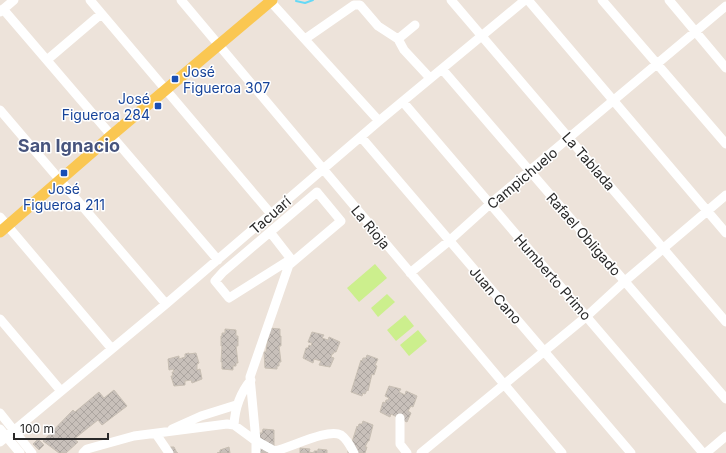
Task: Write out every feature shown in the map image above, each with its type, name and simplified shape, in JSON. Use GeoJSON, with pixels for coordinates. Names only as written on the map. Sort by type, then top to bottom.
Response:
{"type":"FeatureCollection","features":[{"type":"Feature","properties":{"kind":"main road"},"geometry":{"type":"LineString","coordinates":[[4,229],[61,181],[112,135],[271,1]]}},
{"type":"Feature","properties":{"kind":"street"},"geometry":{"type":"LineString","coordinates":[[14,0],[2,11],[47,60],[218,260]]}},
{"type":"Feature","properties":{"kind":"street"},"geometry":{"type":"LineString","coordinates":[[90,0],[271,214]]}},
{"type":"Feature","properties":{"kind":"street","name":"La Rioja"},"geometry":{"type":"LineString","coordinates":[[181,0],[562,453]]}},
{"type":"Feature","properties":{"kind":"street","name":"La Tablada"},"geometry":{"type":"LineString","coordinates":[[451,0],[664,247],[726,322]]}},
{"type":"Feature","properties":{"kind":"street"},"geometry":{"type":"LineString","coordinates":[[526,0],[614,100],[726,233]]}},
{"type":"Feature","properties":{"kind":"street","name":"Tacuarí"},"geometry":{"type":"LineString","coordinates":[[3,440],[218,260],[430,78],[526,0]]}},
{"type":"Feature","properties":{"kind":"street"},"geometry":{"type":"LineString","coordinates":[[602,0],[726,144]]}},
{"type":"Feature","properties":{"kind":"street"},"geometry":{"type":"LineString","coordinates":[[669,0],[726,68]]}},
{"type":"Feature","properties":{"kind":"street"},"geometry":{"type":"LineString","coordinates":[[271,1],[379,121]]}},
{"type":"Feature","properties":{"kind":"street"},"geometry":{"type":"LineString","coordinates":[[305,39],[357,4],[363,7],[378,26],[398,39],[404,50],[430,78]]}},
{"type":"Feature","properties":{"kind":"street","name":"Campichuelo"},"geometry":{"type":"LineString","coordinates":[[410,273],[726,6]]}},
{"type":"Feature","properties":{"kind":"street"},"geometry":{"type":"LineString","coordinates":[[47,60],[101,14]]}},
{"type":"Feature","properties":{"kind":"street"},"geometry":{"type":"LineString","coordinates":[[398,39],[415,25]]}},
{"type":"Feature","properties":{"kind":"street","name":"Rafael Obligado"},"geometry":{"type":"LineString","coordinates":[[442,69],[726,399]]}},
{"type":"Feature","properties":{"kind":"street","name":"Humberto Primo"},"geometry":{"type":"LineString","coordinates":[[403,102],[705,453]]}},
{"type":"Feature","properties":{"kind":"street"},"geometry":{"type":"LineString","coordinates":[[0,110],[166,304]]}},
{"type":"Feature","properties":{"kind":"street","name":"Juan Cano"},"geometry":{"type":"LineString","coordinates":[[361,137],[631,453]]}},
{"type":"Feature","properties":{"kind":"street"},"geometry":{"type":"LineString","coordinates":[[317,192],[341,221],[290,262],[229,298],[215,281],[223,272],[270,232],[317,192]]}},
{"type":"Feature","properties":{"kind":"street"},"geometry":{"type":"LineString","coordinates":[[421,453],[456,422],[587,316],[664,247],[726,195]]}},
{"type":"Feature","properties":{"kind":"street"},"geometry":{"type":"LineString","coordinates":[[0,217],[4,229],[112,349]]}},
{"type":"Feature","properties":{"kind":"street"},"geometry":{"type":"LineString","coordinates":[[270,232],[290,262]]}},
{"type":"Feature","properties":{"kind":"street"},"geometry":{"type":"LineString","coordinates":[[256,453],[250,377],[290,262]]}},
{"type":"Feature","properties":{"kind":"street"},"geometry":{"type":"LineString","coordinates":[[0,319],[61,391]]}},
{"type":"Feature","properties":{"kind":"street"},"geometry":{"type":"LineString","coordinates":[[234,425],[236,405],[246,386],[251,380]]}},
{"type":"Feature","properties":{"kind":"street"},"geometry":{"type":"LineString","coordinates":[[159,433],[201,416],[236,405]]}},
{"type":"Feature","properties":{"kind":"street"},"geometry":{"type":"LineString","coordinates":[[0,413],[32,453]]}},
{"type":"Feature","properties":{"kind":"street"},"geometry":{"type":"LineString","coordinates":[[400,418],[400,444],[407,453]]}},
{"type":"Feature","properties":{"kind":"street"},"geometry":{"type":"LineString","coordinates":[[83,453],[87,449],[126,438],[217,425],[234,425],[256,441],[276,452],[320,435],[333,433],[340,435],[349,444],[354,453]]}},
{"type":"Feature","properties":{"kind":"street"},"geometry":{"type":"LineString","coordinates":[[0,429],[3,440],[20,453]]}},
{"type":"Feature","properties":{"kind":"street"},"geometry":{"type":"LineString","coordinates":[[159,433],[169,453]]}},
{"type":"Feature","properties":{"kind":"street"},"geometry":{"type":"LineString","coordinates":[[705,453],[726,436]]}},
{"type":"Feature","properties":{"kind":"green space"},"geometry":{"type":"Polygon","coordinates":[[[375,264],[387,278],[359,302],[347,288],[375,264]]]}},
{"type":"Feature","properties":{"kind":"green space"},"geometry":{"type":"Polygon","coordinates":[[[387,294],[395,302],[378,317],[371,308],[387,294]]]}},
{"type":"Feature","properties":{"kind":"green space"},"geometry":{"type":"Polygon","coordinates":[[[405,315],[414,326],[396,341],[387,330],[405,315]]]}},
{"type":"Feature","properties":{"kind":"green space"},"geometry":{"type":"Polygon","coordinates":[[[418,330],[427,341],[409,356],[400,345],[418,330]]]}},
{"type":"Feature","properties":{"kind":"building"},"geometry":{"type":"Polygon","coordinates":[[[269,328],[280,329],[281,346],[279,346],[281,362],[279,362],[277,369],[265,368],[264,352],[266,352],[269,328]]]}},
{"type":"Feature","properties":{"kind":"building"},"geometry":{"type":"Polygon","coordinates":[[[225,329],[236,330],[236,336],[238,336],[238,346],[236,346],[238,363],[236,363],[236,366],[233,366],[233,370],[222,369],[221,336],[222,333],[225,333],[225,329]]]}},
{"type":"Feature","properties":{"kind":"building"},"geometry":{"type":"Polygon","coordinates":[[[312,332],[324,335],[322,338],[328,340],[329,337],[340,342],[336,352],[332,354],[331,357],[334,358],[330,367],[319,365],[321,361],[314,359],[313,363],[303,358],[306,348],[308,348],[309,345],[311,346],[312,343],[308,342],[312,332]]]}},
{"type":"Feature","properties":{"kind":"building"},"geometry":{"type":"Polygon","coordinates":[[[196,353],[199,363],[197,364],[197,370],[200,369],[202,379],[192,383],[191,380],[185,381],[185,385],[174,386],[171,376],[173,376],[172,372],[174,372],[173,369],[169,370],[168,359],[179,356],[179,359],[185,357],[185,354],[196,353]]]}},
{"type":"Feature","properties":{"kind":"building"},"geometry":{"type":"Polygon","coordinates":[[[367,355],[378,359],[375,365],[377,366],[374,375],[372,374],[368,391],[367,390],[365,394],[363,393],[362,396],[351,392],[361,360],[362,361],[363,358],[366,358],[367,355]]]}},
{"type":"Feature","properties":{"kind":"building"},"geometry":{"type":"Polygon","coordinates":[[[389,386],[401,389],[399,392],[405,395],[406,391],[417,396],[413,407],[411,406],[408,411],[411,413],[407,422],[391,414],[390,417],[380,412],[383,402],[385,403],[389,398],[385,396],[389,386]]]}},
{"type":"Feature","properties":{"kind":"building"},"geometry":{"type":"Polygon","coordinates":[[[114,390],[127,406],[102,425],[98,420],[74,439],[78,442],[66,453],[59,453],[43,441],[73,410],[75,412],[99,392],[104,398],[114,390]]]}},
{"type":"Feature","properties":{"kind":"building"},"geometry":{"type":"Polygon","coordinates":[[[363,421],[373,425],[369,441],[365,447],[367,447],[365,453],[348,453],[357,426],[358,427],[359,424],[362,424],[363,421]]]}},
{"type":"Feature","properties":{"kind":"building"},"geometry":{"type":"Polygon","coordinates":[[[263,429],[274,430],[274,446],[272,453],[257,453],[259,433],[262,433],[263,429]]]}},
{"type":"Feature","properties":{"kind":"building"},"geometry":{"type":"Polygon","coordinates":[[[38,439],[44,445],[39,450],[33,444],[38,439]]]}},
{"type":"Feature","properties":{"kind":"building"},"geometry":{"type":"Polygon","coordinates":[[[174,447],[177,453],[165,453],[164,450],[174,447]]]}},
{"type":"Feature","properties":{"kind":"building"},"geometry":{"type":"Polygon","coordinates":[[[229,447],[230,453],[217,453],[220,452],[220,450],[229,447]]]}},
{"type":"Feature","properties":{"kind":"building"},"geometry":{"type":"Polygon","coordinates":[[[300,448],[310,449],[309,452],[314,453],[300,453],[300,448]]]}},
{"type":"Feature","properties":{"kind":"building"},"geometry":{"type":"Polygon","coordinates":[[[318,449],[327,450],[327,453],[314,453],[314,451],[318,451],[318,449]]]}},
{"type":"Feature","properties":{"kind":"waterway"},"geometry":{"type":"LineString","coordinates":[[296,1],[305,3],[313,0]]}},
{"type":"Feature","properties":{"kind":"place","name":"José Figueroa 307"},"geometry":{"type":"Point","coordinates":[175,79]}},
{"type":"Feature","properties":{"kind":"place","name":"José Figueroa 284"},"geometry":{"type":"Point","coordinates":[158,106]}},
{"type":"Feature","properties":{"kind":"place","name":"José Figueroa 211"},"geometry":{"type":"Point","coordinates":[64,173]}},
{"type":"Feature","properties":{"kind":"district","name":"San Ignacio"},"geometry":{"type":"Point","coordinates":[69,145]}}]}
